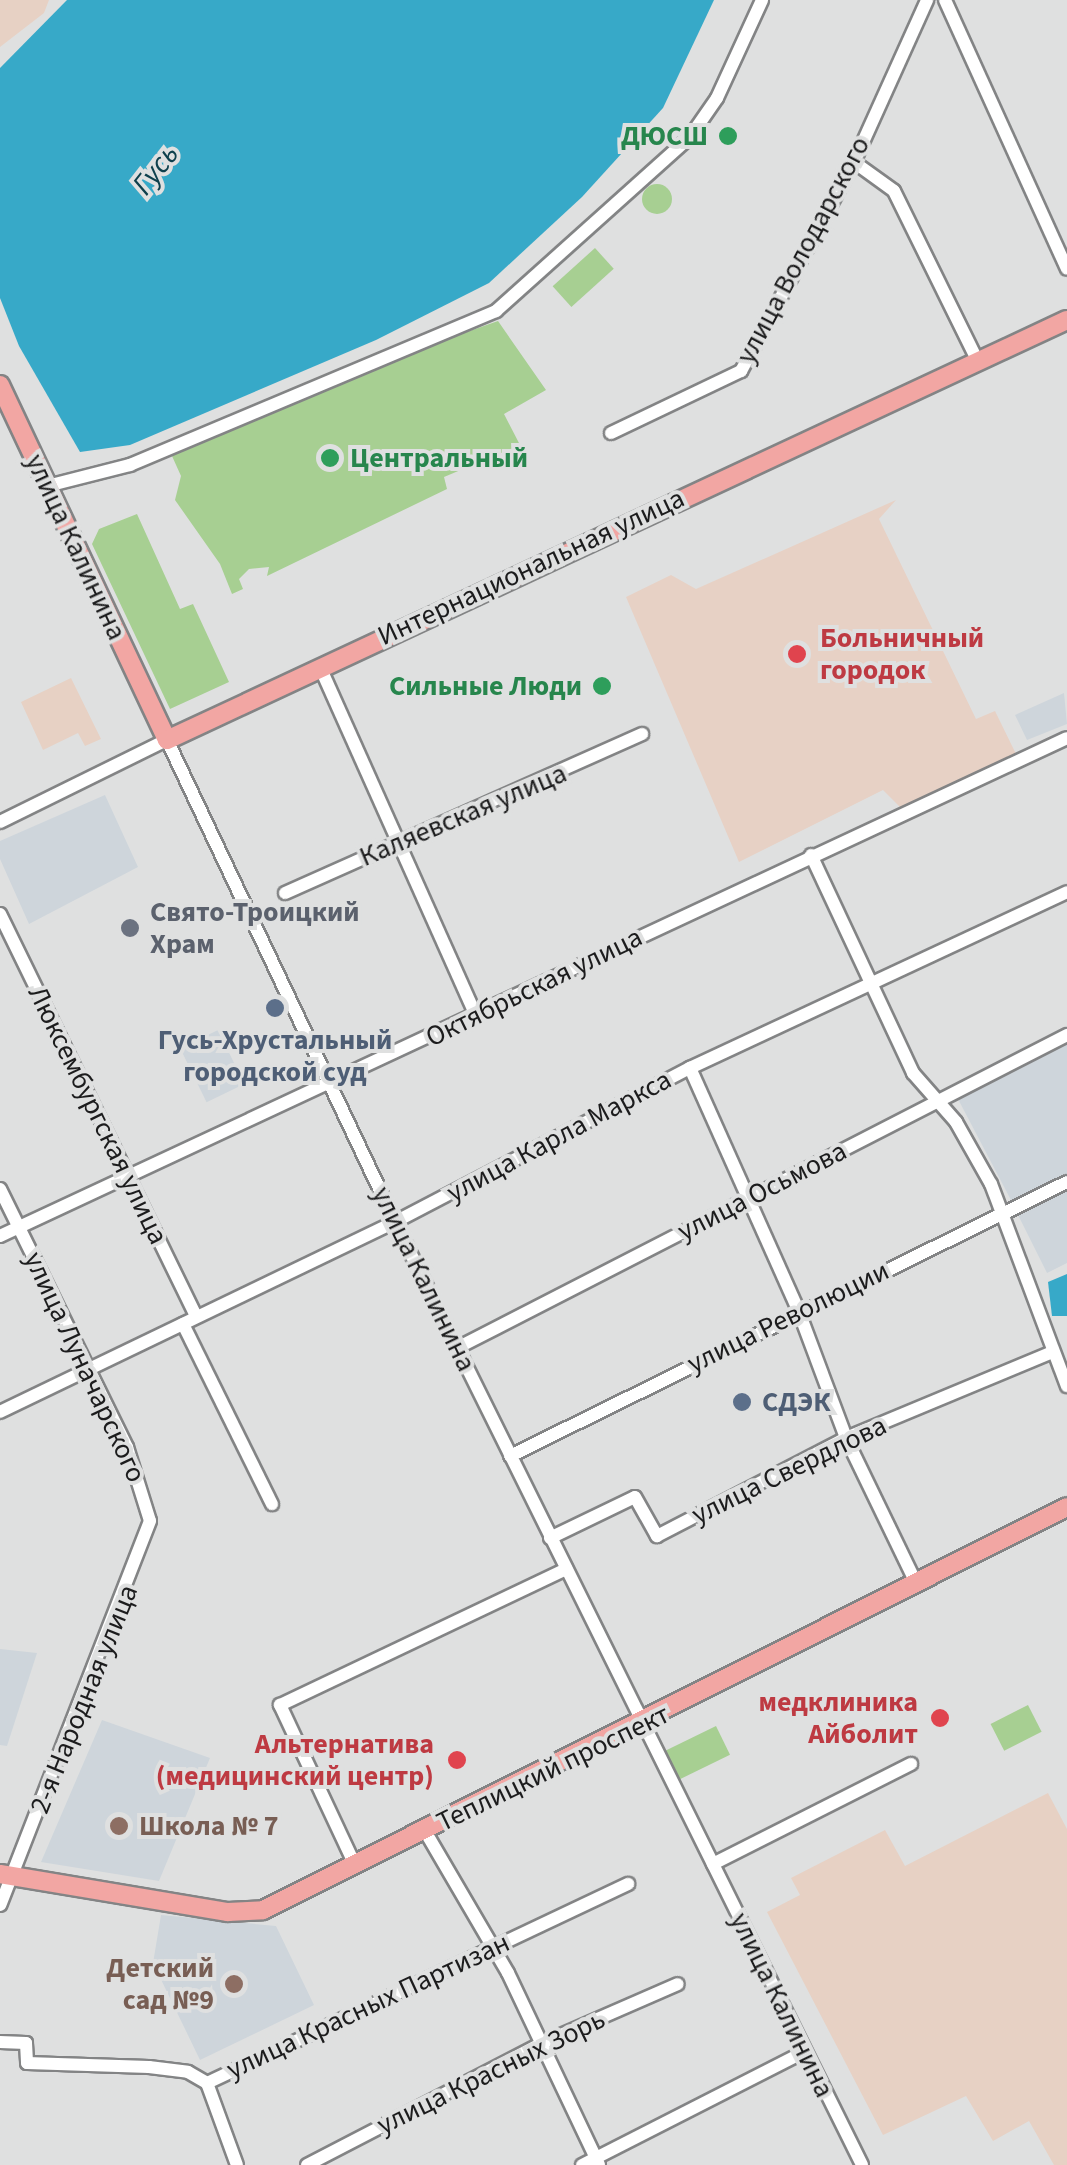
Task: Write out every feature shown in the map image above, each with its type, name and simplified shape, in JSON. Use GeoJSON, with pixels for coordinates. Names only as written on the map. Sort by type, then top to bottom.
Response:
{"type":"FeatureCollection","features":[{"type":"Feature","properties":{"kind":"main road","name":"Интернациональная улица"},"geometry":{"type":"LineString","coordinates":[[167,740],[1067,320]]}},
{"type":"Feature","properties":{"kind":"main road","name":"улица Калинина"},"geometry":{"type":"LineString","coordinates":[[0,385],[167,740]]}},
{"type":"Feature","properties":{"kind":"main road","name":"Теплицкий проспект"},"geometry":{"type":"LineString","coordinates":[[6,1875],[228,1912],[262,1910],[643,1724],[1067,1507]]}},
{"type":"Feature","properties":{"kind":"street"},"geometry":{"type":"LineString","coordinates":[[46,486],[130,465],[496,311],[690,136],[718,98],[762,0]]}},
{"type":"Feature","properties":{"kind":"street","name":"улица Володарского"},"geometry":{"type":"LineString","coordinates":[[610,433],[741,371],[854,162],[927,0]]}},
{"type":"Feature","properties":{"kind":"street"},"geometry":{"type":"LineString","coordinates":[[945,0],[1067,268]]}},
{"type":"Feature","properties":{"kind":"street"},"geometry":{"type":"LineString","coordinates":[[854,162],[894,191],[977,360]]}},
{"type":"Feature","properties":{"kind":"street"},"geometry":{"type":"LineString","coordinates":[[320,667],[476,1015]]}},
{"type":"Feature","properties":{"kind":"street","name":"Каляевская улица"},"geometry":{"type":"LineString","coordinates":[[284,894],[642,734]]}},
{"type":"Feature","properties":{"kind":"street","name":"Октябрьская улица"},"geometry":{"type":"LineString","coordinates":[[0,1236],[1067,738]]}},
{"type":"Feature","properties":{"kind":"street","name":"Интернациональная улица"},"geometry":{"type":"LineString","coordinates":[[0,822],[167,740]]}},
{"type":"Feature","properties":{"kind":"street","name":"улица Калинина"},"geometry":{"type":"LineString","coordinates":[[167,740],[395,1222],[862,2165]]}},
{"type":"Feature","properties":{"kind":"street"},"geometry":{"type":"LineString","coordinates":[[811,855],[913,1073],[940,1102],[1004,1212],[1050,1353],[1067,1386]]}},
{"type":"Feature","properties":{"kind":"street","name":"улица Карла Маркса"},"geometry":{"type":"LineString","coordinates":[[0,1412],[395,1222],[690,1068],[1067,892]]}},
{"type":"Feature","properties":{"kind":"street","name":"Люксембургская улица"},"geometry":{"type":"LineString","coordinates":[[0,914],[128,1178],[272,1504]]}},
{"type":"Feature","properties":{"kind":"street","name":"улица Осьмова"},"geometry":{"type":"LineString","coordinates":[[457,1348],[747,1195],[940,1102],[1067,1035]]}},
{"type":"Feature","properties":{"kind":"street"},"geometry":{"type":"LineString","coordinates":[[690,1068],[800,1312],[846,1438],[917,1584]]}},
{"type":"Feature","properties":{"kind":"street","name":"улица Революции"},"geometry":{"type":"LineString","coordinates":[[510,1456],[1067,1182]]}},
{"type":"Feature","properties":{"kind":"street","name":"улица Луначарского"},"geometry":{"type":"LineString","coordinates":[[0,1189],[142,1480],[150,1522],[144,1548]]}},
{"type":"Feature","properties":{"kind":"street","name":"улица Свердлова"},"geometry":{"type":"LineString","coordinates":[[550,1538],[635,1497],[657,1536],[846,1438],[1050,1353]]}},
{"type":"Feature","properties":{"kind":"street","name":"2-я Народная улица"},"geometry":{"type":"LineString","coordinates":[[0,1904],[6,1875],[144,1548]]}},
{"type":"Feature","properties":{"kind":"street"},"geometry":{"type":"LineString","coordinates":[[356,1865],[280,1705],[566,1569]]}},
{"type":"Feature","properties":{"kind":"street"},"geometry":{"type":"LineString","coordinates":[[713,1864],[911,1764]]}},
{"type":"Feature","properties":{"kind":"street"},"geometry":{"type":"LineString","coordinates":[[425,1831],[491,1948],[597,2162]]}},
{"type":"Feature","properties":{"kind":"street","name":"улица Красных Партизан"},"geometry":{"type":"LineString","coordinates":[[0,2042],[26,2043],[27,2063],[149,2067],[188,2072],[207,2083],[628,1884]]}},
{"type":"Feature","properties":{"kind":"street","name":"улица Красных Зорь"},"geometry":{"type":"LineString","coordinates":[[307,2165],[540,2044],[678,1984]]}},
{"type":"Feature","properties":{"kind":"street"},"geometry":{"type":"LineString","coordinates":[[582,2165],[597,2162],[804,2052]]}},
{"type":"Feature","properties":{"kind":"street"},"geometry":{"type":"LineString","coordinates":[[207,2083],[238,2165]]}},
{"type":"Feature","properties":{"kind":"shaded area"},"geometry":{"type":"Polygon","coordinates":[[[0,0],[49,0],[44,13],[0,47],[0,0]]]}},
{"type":"Feature","properties":{"kind":"shaded area","name":"Больничный городок"},"geometry":{"type":"Polygon","coordinates":[[[896,500],[879,519],[976,719],[995,711],[1016,754],[902,809],[883,790],[739,862],[626,597],[671,575],[696,589],[896,500]]]}},
{"type":"Feature","properties":{"kind":"shaded area"},"geometry":{"type":"Polygon","coordinates":[[[71,678],[101,739],[85,746],[78,733],[43,750],[21,702],[71,678]]]}},
{"type":"Feature","properties":{"kind":"shaded area"},"geometry":{"type":"Polygon","coordinates":[[[1064,693],[1067,724],[1027,740],[1015,715],[1064,693]]]}},
{"type":"Feature","properties":{"kind":"shaded area"},"geometry":{"type":"Polygon","coordinates":[[[105,795],[138,867],[29,924],[0,859],[0,841],[105,795]]]}},
{"type":"Feature","properties":{"kind":"shaded area"},"geometry":{"type":"Polygon","coordinates":[[[218,1030],[244,1084],[207,1102],[180,1048],[218,1030]]]}},
{"type":"Feature","properties":{"kind":"shaded area"},"geometry":{"type":"Polygon","coordinates":[[[1067,1040],[1067,1176],[1012,1202],[958,1099],[1067,1040]]]}},
{"type":"Feature","properties":{"kind":"shaded area"},"geometry":{"type":"Polygon","coordinates":[[[1067,1188],[1067,1263],[1047,1273],[1017,1213],[1067,1188]]]}},
{"type":"Feature","properties":{"kind":"shaded area"},"geometry":{"type":"Polygon","coordinates":[[[0,1649],[37,1653],[7,1746],[0,1745],[0,1649]]]}},
{"type":"Feature","properties":{"kind":"shaded area","name":"Школа № 7"},"geometry":{"type":"Polygon","coordinates":[[[102,1720],[210,1758],[159,1881],[41,1862],[102,1720]]]}},
{"type":"Feature","properties":{"kind":"shaded area"},"geometry":{"type":"Polygon","coordinates":[[[1048,1793],[1067,1829],[1067,2165],[1054,2165],[1029,2121],[993,2141],[966,2096],[883,2135],[767,1912],[800,1895],[791,1878],[885,1830],[905,1866],[1048,1793]]]}},
{"type":"Feature","properties":{"kind":"shaded area","name":"Детский сад №9"},"geometry":{"type":"Polygon","coordinates":[[[161,1915],[276,1926],[314,2005],[200,2060],[153,1963],[161,1915]]]}},
{"type":"Feature","properties":{"kind":"green space"},"geometry":{"type":"Polygon","coordinates":[[[657,184],[668,188],[672,199],[668,210],[657,214],[646,210],[642,199],[646,188],[657,184]]]}},
{"type":"Feature","properties":{"kind":"green space"},"geometry":{"type":"Polygon","coordinates":[[[595,248],[614,269],[571,307],[553,286],[595,248]]]}},
{"type":"Feature","properties":{"kind":"green space","name":"Центральный"},"geometry":{"type":"Polygon","coordinates":[[[498,321],[546,390],[504,414],[520,445],[444,477],[447,489],[267,576],[269,567],[249,569],[239,579],[243,589],[232,594],[220,564],[175,500],[181,476],[172,456],[342,376],[498,321]]]}},
{"type":"Feature","properties":{"kind":"green space"},"geometry":{"type":"Polygon","coordinates":[[[137,514],[180,609],[193,604],[229,682],[170,709],[92,544],[99,529],[137,514]]]}},
{"type":"Feature","properties":{"kind":"green space"},"geometry":{"type":"Polygon","coordinates":[[[1028,1705],[1042,1732],[1004,1751],[991,1724],[1028,1705]]]}},
{"type":"Feature","properties":{"kind":"green space"},"geometry":{"type":"Polygon","coordinates":[[[716,1726],[730,1755],[679,1780],[665,1751],[716,1726]]]}},
{"type":"Feature","properties":{"kind":"water","name":"Гусь"},"geometry":{"type":"Polygon","coordinates":[[[67,0],[714,0],[663,108],[582,197],[489,283],[376,340],[130,445],[80,452],[19,346],[0,298],[0,68],[67,0]]]}},
{"type":"Feature","properties":{"kind":"water"},"geometry":{"type":"Polygon","coordinates":[[[1067,1274],[1067,1316],[1052,1316],[1048,1282],[1067,1274]]]}},
{"type":"Feature","properties":{"kind":"place","name":"ДЮСШ"},"geometry":{"type":"Point","coordinates":[728,136]}},
{"type":"Feature","properties":{"kind":"place","name":"Центральный"},"geometry":{"type":"Point","coordinates":[330,458]}},
{"type":"Feature","properties":{"kind":"place","name":"Больничный городок"},"geometry":{"type":"Point","coordinates":[797,654]}},
{"type":"Feature","properties":{"kind":"place","name":"Сильные Люди"},"geometry":{"type":"Point","coordinates":[602,686]}},
{"type":"Feature","properties":{"kind":"place","name":"Свято-Троицкий Храм"},"geometry":{"type":"Point","coordinates":[130,928]}},
{"type":"Feature","properties":{"kind":"place","name":"Гусь-Хрустальный городской суд"},"geometry":{"type":"Point","coordinates":[275,1008]}},
{"type":"Feature","properties":{"kind":"place","name":"СДЭК"},"geometry":{"type":"Point","coordinates":[742,1402]}},
{"type":"Feature","properties":{"kind":"place","name":"медклиника Айболит"},"geometry":{"type":"Point","coordinates":[940,1718]}},
{"type":"Feature","properties":{"kind":"place","name":"Альтернатива (медицинский центр)"},"geometry":{"type":"Point","coordinates":[457,1760]}},
{"type":"Feature","properties":{"kind":"place","name":"Школа № 7"},"geometry":{"type":"Point","coordinates":[119,1826]}},
{"type":"Feature","properties":{"kind":"place","name":"Детский сад №9"},"geometry":{"type":"Point","coordinates":[234,1984]}}]}
